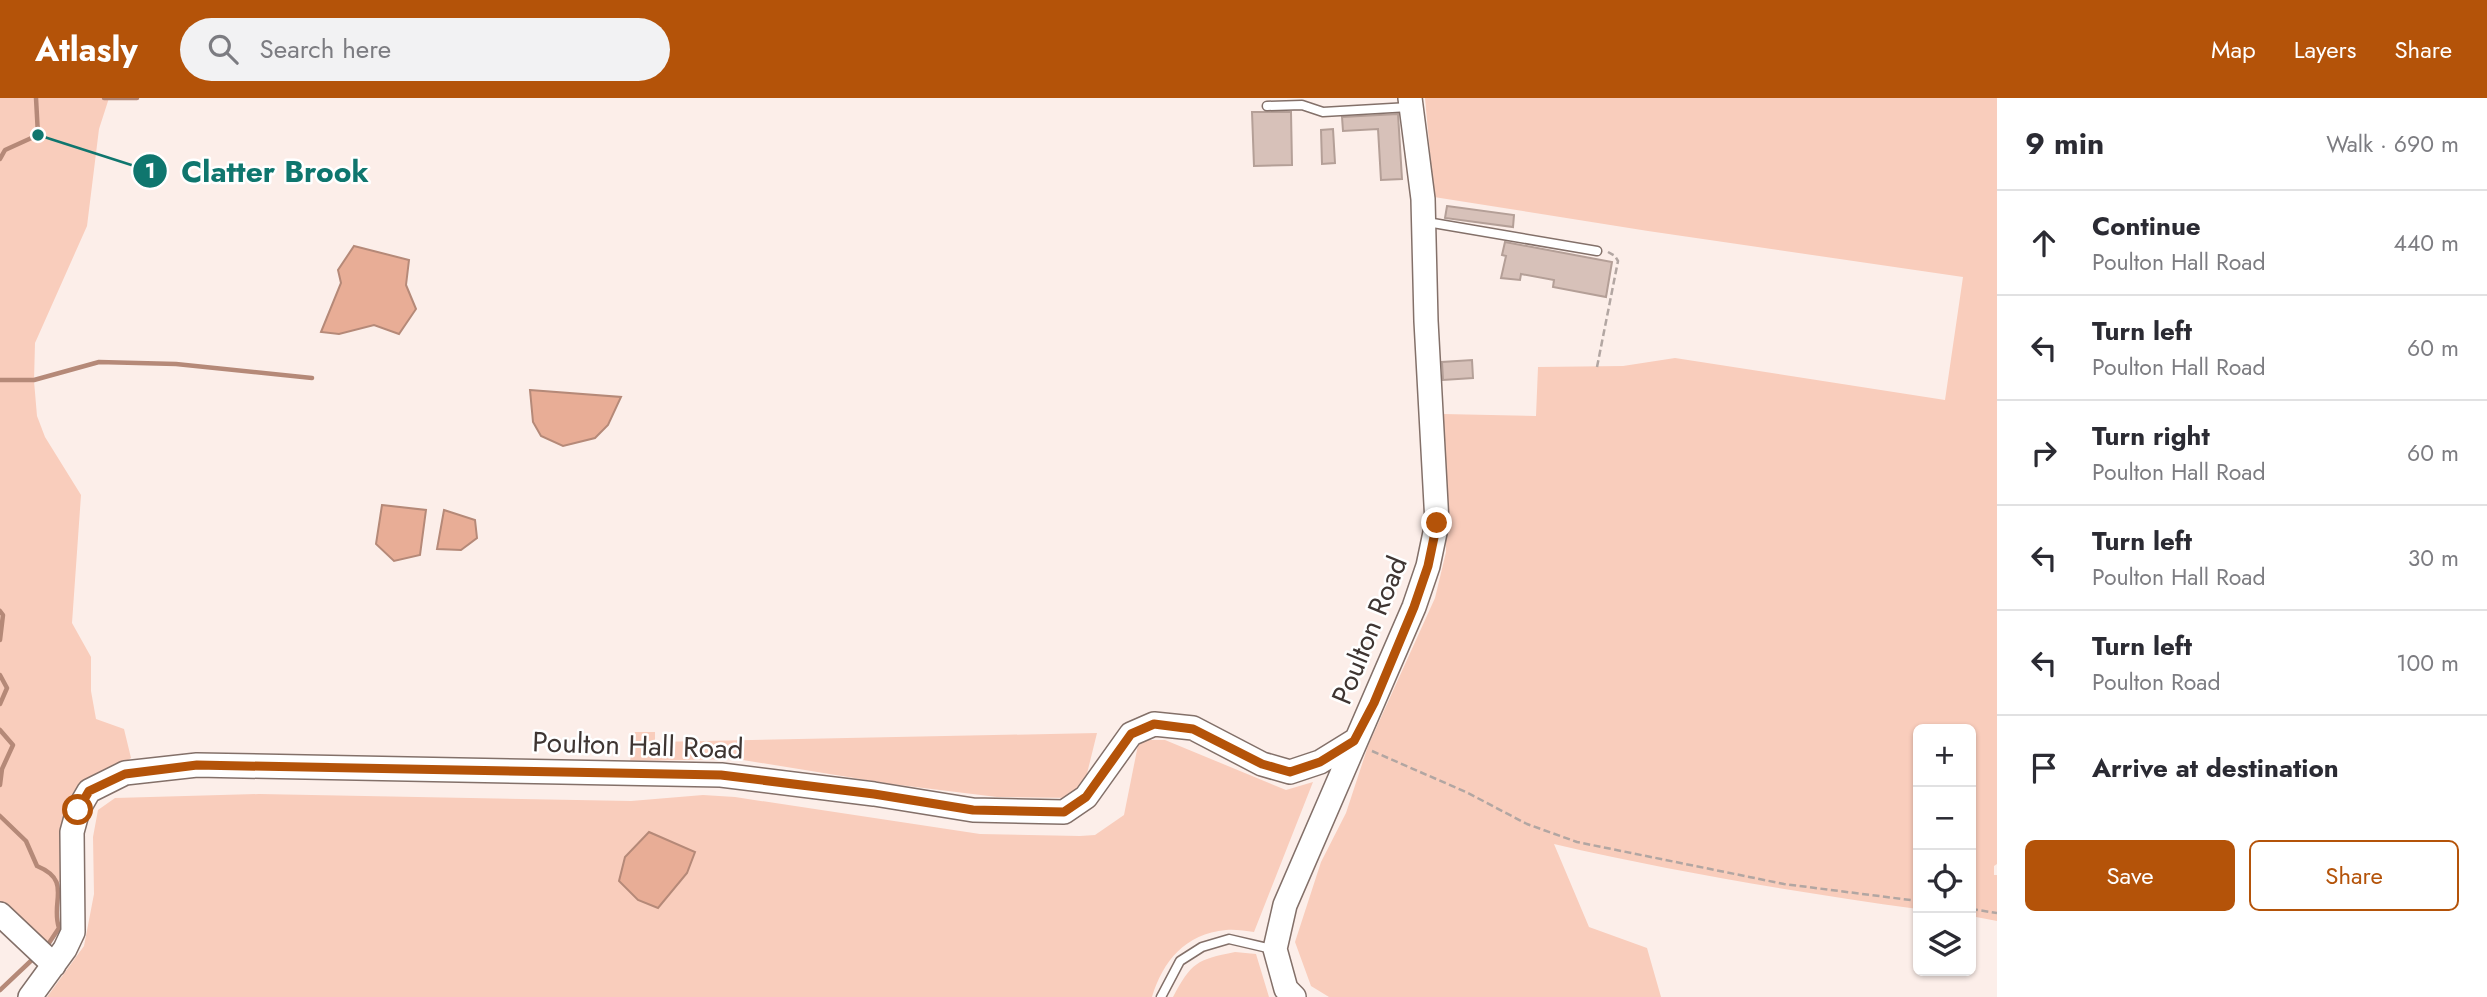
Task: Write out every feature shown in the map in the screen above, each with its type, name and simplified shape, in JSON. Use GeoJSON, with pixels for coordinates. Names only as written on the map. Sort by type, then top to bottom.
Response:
{"type":"FeatureCollection","features":[{"type":"Feature","properties":{"kind":"street","name":"Poulton Road"},"geometry":{"type":"LineString","coordinates":[[1294,997],[1286,989],[1275,950],[1285,905],[1414,607],[1428,566],[1435,534],[1436,499],[1426,321],[1423,199],[1410,103]]}},
{"type":"Feature","properties":{"kind":"street","name":"Poulton Hall Road"},"geometry":{"type":"LineString","coordinates":[[30,997],[73,932],[72,832],[78,810],[89,791],[125,774],[197,765],[721,775],[874,794],[973,810],[1064,812],[1086,797],[1131,734],[1154,724],[1193,729],[1262,764],[1290,772],[1320,762],[1354,741]]}},
{"type":"Feature","properties":{"kind":"street"},"geometry":{"type":"LineString","coordinates":[[0,914],[51,963]]}},
{"type":"Feature","properties":{"kind":"lane"},"geometry":{"type":"LineString","coordinates":[[1267,106],[1302,105],[1323,112],[1410,103]]}},
{"type":"Feature","properties":{"kind":"lane"},"geometry":{"type":"LineString","coordinates":[[1424,222],[1597,251]]}},
{"type":"Feature","properties":{"kind":"lane"},"geometry":{"type":"LineString","coordinates":[[1161,997],[1180,961],[1202,947],[1229,939],[1275,950]]}},
{"type":"Feature","properties":{"kind":"path"},"geometry":{"type":"LineString","coordinates":[[1597,251],[1609,253],[1618,261],[1597,367]]}},
{"type":"Feature","properties":{"kind":"path"},"geometry":{"type":"LineString","coordinates":[[1354,741],[1388,760],[1466,792],[1527,824],[1577,842],[1784,884],[1913,900]]}},
{"type":"Feature","properties":{"kind":"path"},"geometry":{"type":"LineString","coordinates":[[1976,910],[1997,913]]}},
{"type":"Feature","properties":{"kind":"shaded area"},"geometry":{"type":"Polygon","coordinates":[[[0,98],[109,98],[99,129],[87,226],[35,343],[34,381],[37,416],[45,437],[81,495],[72,623],[91,657],[91,691],[96,719],[124,729],[131,758],[73,795],[67,810],[65,880],[58,883],[59,928],[49,944],[0,901],[0,98]]]}},
{"type":"Feature","properties":{"kind":"shaded area"},"geometry":{"type":"Polygon","coordinates":[[[1425,98],[1997,98],[1997,864],[1994,866],[1994,875],[1997,875],[1997,921],[1976,917],[1976,724],[1913,724],[1913,908],[1735,881],[1554,844],[1589,927],[1647,948],[1661,997],[1329,997],[1311,986],[1295,942],[1321,862],[1346,813],[1368,746],[1435,598],[1446,552],[1443,414],[1536,416],[1538,367],[1623,366],[1675,358],[1945,400],[1963,277],[1434,197],[1425,98]]]}},
{"type":"Feature","properties":{"kind":"shaded area"},"geometry":{"type":"Polygon","coordinates":[[[354,246],[409,260],[406,285],[416,309],[399,334],[374,325],[339,334],[321,332],[341,283],[338,270],[354,246]]]}},
{"type":"Feature","properties":{"kind":"shaded area"},"geometry":{"type":"Polygon","coordinates":[[[530,390],[621,397],[608,425],[595,438],[563,446],[541,436],[533,422],[530,390]]]}},
{"type":"Feature","properties":{"kind":"shaded area"},"geometry":{"type":"Polygon","coordinates":[[[382,505],[426,510],[420,555],[394,561],[376,544],[382,505]]]}},
{"type":"Feature","properties":{"kind":"shaded area"},"geometry":{"type":"Polygon","coordinates":[[[444,510],[475,520],[477,538],[461,550],[437,549],[444,510]]]}},
{"type":"Feature","properties":{"kind":"shaded area"},"geometry":{"type":"Polygon","coordinates":[[[635,732],[655,732],[655,742],[1097,733],[1081,798],[997,797],[891,784],[737,759],[630,761],[635,732]]]}},
{"type":"Feature","properties":{"kind":"shaded area"},"geometry":{"type":"Polygon","coordinates":[[[1139,740],[1165,740],[1286,790],[1313,782],[1254,932],[1226,930],[1187,943],[1169,961],[1152,997],[47,997],[84,946],[94,894],[93,837],[98,810],[115,798],[259,794],[631,801],[703,795],[735,797],[980,834],[1080,836],[1095,835],[1124,815],[1139,740]]]}},
{"type":"Feature","properties":{"kind":"shaded area"},"geometry":{"type":"Polygon","coordinates":[[[649,832],[695,852],[687,873],[658,908],[638,900],[619,881],[625,857],[649,832]]]}},
{"type":"Feature","properties":{"kind":"shaded area"},"geometry":{"type":"Polygon","coordinates":[[[1235,952],[1256,954],[1269,997],[1173,997],[1185,976],[1196,964],[1235,952]]]}},
{"type":"Feature","properties":{"kind":"building"},"geometry":{"type":"Polygon","coordinates":[[[1252,112],[1291,112],[1292,165],[1254,166],[1252,112]]]}},
{"type":"Feature","properties":{"kind":"building"},"geometry":{"type":"Polygon","coordinates":[[[1398,114],[1402,179],[1381,180],[1378,129],[1343,131],[1342,117],[1398,114]]]}},
{"type":"Feature","properties":{"kind":"building"},"geometry":{"type":"Polygon","coordinates":[[[1333,129],[1335,163],[1322,164],[1321,130],[1333,129]]]}},
{"type":"Feature","properties":{"kind":"building"},"geometry":{"type":"Polygon","coordinates":[[[1447,206],[1514,215],[1513,227],[1445,218],[1447,206]]]}},
{"type":"Feature","properties":{"kind":"building"},"geometry":{"type":"Polygon","coordinates":[[[1505,242],[1612,262],[1606,297],[1553,287],[1554,280],[1521,274],[1520,280],[1501,278],[1506,256],[1502,255],[1505,242]]]}},
{"type":"Feature","properties":{"kind":"building"},"geometry":{"type":"Polygon","coordinates":[[[1472,360],[1473,378],[1443,380],[1442,362],[1472,360]]]}},
{"type":"Feature","properties":{"kind":"waterway"},"geometry":{"type":"LineString","coordinates":[[0,159],[5,150],[38,135],[36,98]]}},
{"type":"Feature","properties":{"kind":"waterway"},"geometry":{"type":"LineString","coordinates":[[104,98],[137,98]]}},
{"type":"Feature","properties":{"kind":"waterway"},"geometry":{"type":"LineString","coordinates":[[0,380],[34,380],[99,362],[176,364],[312,378]]}},
{"type":"Feature","properties":{"kind":"waterway"},"geometry":{"type":"LineString","coordinates":[[0,611],[3,615],[0,640]]}},
{"type":"Feature","properties":{"kind":"waterway"},"geometry":{"type":"LineString","coordinates":[[0,675],[7,688],[0,704]]}},
{"type":"Feature","properties":{"kind":"waterway"},"geometry":{"type":"LineString","coordinates":[[0,730],[13,745],[2,769],[0,785]]}},
{"type":"Feature","properties":{"kind":"waterway"},"geometry":{"type":"LineString","coordinates":[[0,816],[26,841],[37,866],[48,872],[57,885],[59,928],[47,946]]}},
{"type":"Feature","properties":{"kind":"waterway"},"geometry":{"type":"LineString","coordinates":[[0,990],[35,957]]}},
{"type":"Feature","properties":{"kind":"place","name":"Clatter Brook"},"geometry":{"type":"Point","coordinates":[38,135]}},
{"type":"Feature","properties":{"kind":"route"},"geometry":{"type":"LineString","coordinates":[[78,810],[89,791],[125,774],[197,765],[721,775],[874,794],[973,810],[1064,812],[1086,797],[1131,734],[1154,724],[1193,729],[1262,764],[1290,772],[1320,762],[1354,741],[1374,703],[1414,607],[1434,546],[1437,523]]}}]}
